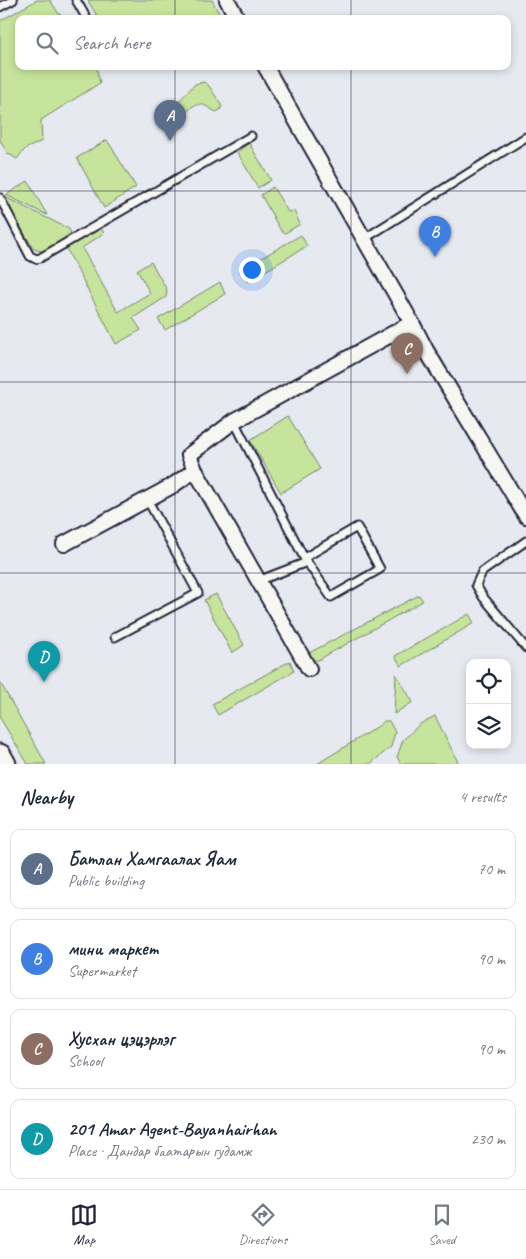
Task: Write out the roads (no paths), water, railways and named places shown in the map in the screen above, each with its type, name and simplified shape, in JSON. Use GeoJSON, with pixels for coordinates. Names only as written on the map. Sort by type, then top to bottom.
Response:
{"type":"FeatureCollection","features":[{"type":"Feature","properties":{"kind":"main road"},"geometry":{"type":"LineString","coordinates":[[0,755],[5,764]]}},
{"type":"Feature","properties":{"kind":"street"},"geometry":{"type":"LineString","coordinates":[[227,0],[236,15]]}},
{"type":"Feature","properties":{"kind":"street"},"geometry":{"type":"LineString","coordinates":[[267,70],[426,350],[526,516]]}},
{"type":"Feature","properties":{"kind":"street"},"geometry":{"type":"LineString","coordinates":[[309,669],[195,470],[189,455],[234,421],[412,323]]}},
{"type":"Feature","properties":{"kind":"street"},"geometry":{"type":"LineString","coordinates":[[64,544],[172,486],[195,470]]}},
{"type":"Feature","properties":{"kind":"lane"},"geometry":{"type":"LineString","coordinates":[[0,7],[13,0]]}},
{"type":"Feature","properties":{"kind":"lane"},"geometry":{"type":"LineString","coordinates":[[76,0],[85,15]]}},
{"type":"Feature","properties":{"kind":"lane"},"geometry":{"type":"LineString","coordinates":[[0,198],[30,256],[36,259],[251,136]]}},
{"type":"Feature","properties":{"kind":"lane"},"geometry":{"type":"LineString","coordinates":[[364,239],[526,137]]}},
{"type":"Feature","properties":{"kind":"lane"},"geometry":{"type":"LineString","coordinates":[[234,421],[304,558],[356,527],[380,569],[331,597],[307,562],[258,581]]}},
{"type":"Feature","properties":{"kind":"lane"},"geometry":{"type":"LineString","coordinates":[[115,637],[198,593],[147,499]]}},
{"type":"Feature","properties":{"kind":"lane"},"geometry":{"type":"LineString","coordinates":[[526,541],[482,572],[476,585],[483,597],[526,648]]}},
{"type":"Feature","properties":{"kind":"place","name":"Батлан Хамгаалах Яам"},"geometry":{"type":"Point","coordinates":[170,141]}},
{"type":"Feature","properties":{"kind":"place","name":"мини маркет"},"geometry":{"type":"Point","coordinates":[435,257]}},
{"type":"Feature","properties":{"kind":"place","name":"Хусхан цэцэрлэг"},"geometry":{"type":"Point","coordinates":[407,374]}},
{"type":"Feature","properties":{"kind":"place","name":"201 Amar Agent-Bayanhairhan"},"geometry":{"type":"Point","coordinates":[44,682]}}]}
